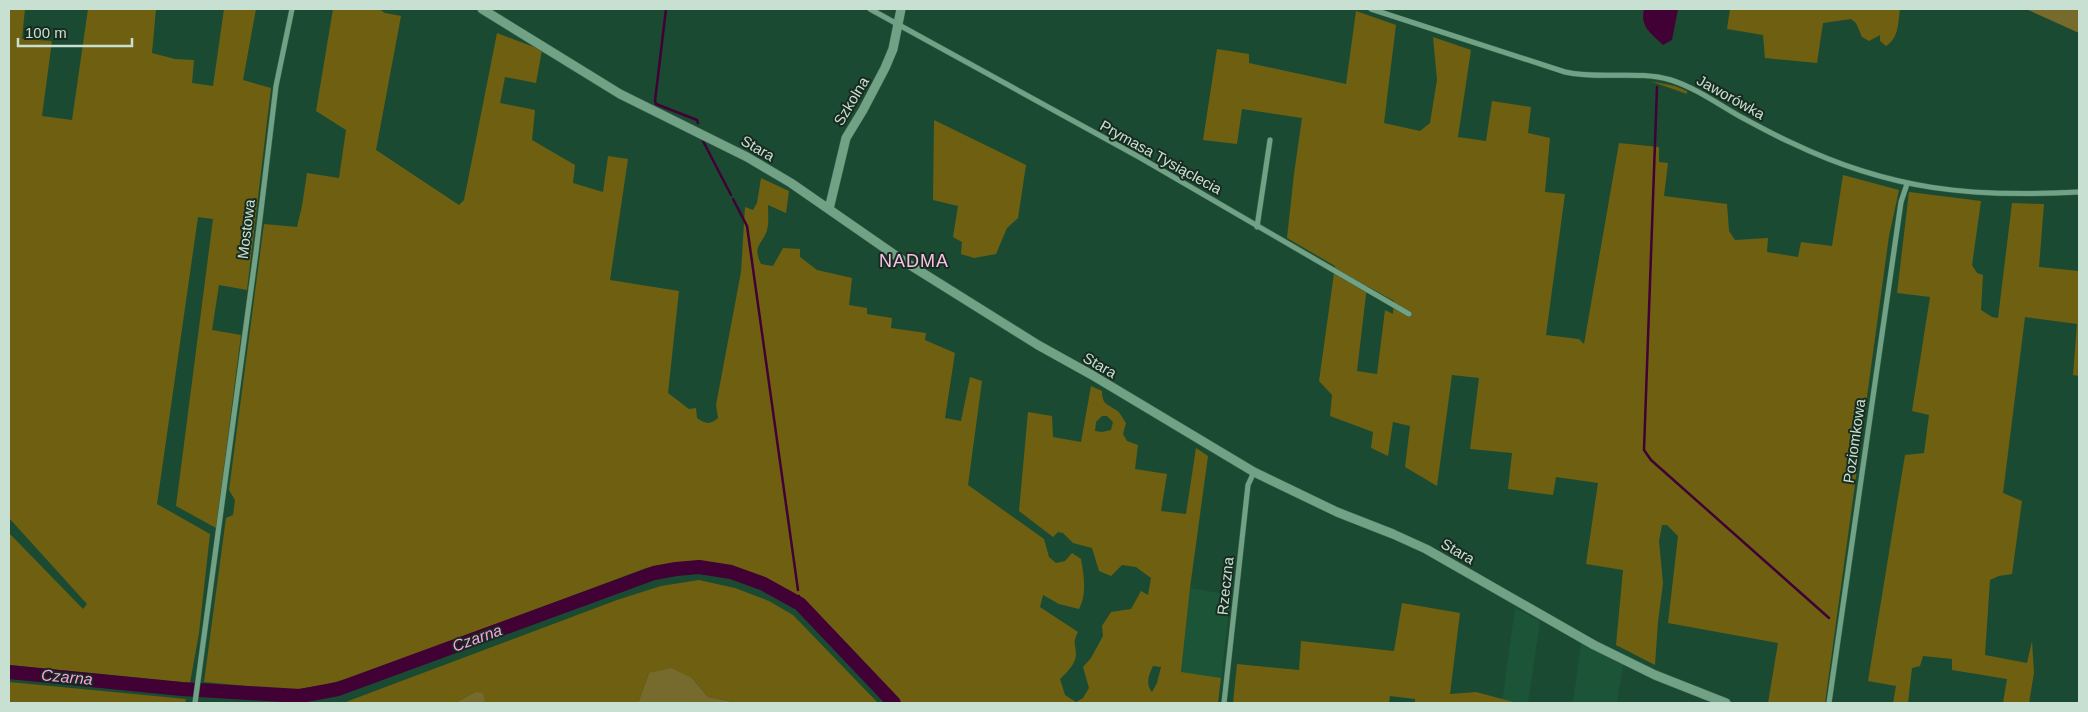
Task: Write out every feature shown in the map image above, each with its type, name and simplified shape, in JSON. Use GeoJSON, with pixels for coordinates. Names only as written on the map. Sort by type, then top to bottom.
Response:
{"type":"FeatureCollection","features":[{"type":"Feature","properties":{"kind":"street","name":"Mostowa"},"geometry":{"type":"LineString","coordinates":[[195,703],[276,86],[292,9]]}},
{"type":"Feature","properties":{"kind":"street","name":"Stara"},"geometry":{"type":"LineString","coordinates":[[482,9],[620,94],[746,157],[829,209],[902,260],[1038,346],[1092,375],[1254,472],[1337,512],[1426,549],[1594,645],[1655,675],[1726,703]]}},
{"type":"Feature","properties":{"kind":"street","name":"Prymasa Tysiąclecia"},"geometry":{"type":"LineString","coordinates":[[870,9],[1139,157],[1257,228],[1409,314]]}},
{"type":"Feature","properties":{"kind":"street","name":"Szkolna"},"geometry":{"type":"LineString","coordinates":[[829,209],[846,138],[882,76],[893,49],[900,9]]}},
{"type":"Feature","properties":{"kind":"street","name":"Jaworówka"},"geometry":{"type":"LineString","coordinates":[[1371,9],[1565,72],[1585,75],[1644,76],[1670,80],[1691,88],[1805,150],[1866,173],[1907,184],[1983,194],[2032,195],[2079,192]]}},
{"type":"Feature","properties":{"kind":"street"},"geometry":{"type":"LineString","coordinates":[[1257,228],[1270,140]]}},
{"type":"Feature","properties":{"kind":"street","name":"Poziomkowa"},"geometry":{"type":"LineString","coordinates":[[1829,703],[1901,202],[1907,184]]}},
{"type":"Feature","properties":{"kind":"street","name":"Rzeczna"},"geometry":{"type":"LineString","coordinates":[[1224,703],[1248,486],[1254,472]]}},
{"type":"Feature","properties":{"kind":"shaded area"},"geometry":{"type":"Polygon","coordinates":[[[9,9],[25,9],[22,39],[52,41],[42,116],[72,120],[88,9],[156,9],[152,53],[175,59],[194,60],[192,83],[213,86],[224,9],[256,9],[243,80],[271,88],[247,290],[219,285],[212,330],[241,335],[216,528],[176,506],[213,219],[198,217],[157,504],[210,534],[199,633],[190,683],[9,665],[9,533],[83,609],[87,604],[9,518],[9,9]]]}},
{"type":"Feature","properties":{"kind":"shaded area"},"geometry":{"type":"Polygon","coordinates":[[[333,9],[379,9],[385,13],[401,16],[376,150],[459,205],[464,200],[497,33],[542,50],[536,83],[505,77],[500,103],[535,110],[532,140],[575,165],[573,183],[603,192],[608,156],[628,159],[610,280],[679,291],[668,393],[689,409],[696,408],[697,418],[703,422],[710,423],[718,418],[716,405],[741,272],[745,207],[753,210],[757,203],[761,178],[789,191],[786,213],[768,205],[767,230],[757,253],[761,264],[773,266],[783,248],[800,249],[800,257],[817,270],[852,278],[849,305],[867,308],[867,314],[892,318],[891,328],[926,333],[925,340],[955,353],[945,418],[961,421],[970,377],[982,381],[968,485],[1044,539],[1049,557],[1056,563],[1065,561],[1072,553],[1081,559],[1084,591],[1079,609],[1059,604],[1043,595],[1040,607],[1078,632],[1075,641],[1076,655],[1074,662],[1060,679],[1065,695],[1076,702],[1083,698],[1089,688],[1083,667],[1091,658],[1103,636],[1102,626],[1111,612],[1131,609],[1141,591],[1148,595],[1151,578],[1136,567],[1122,565],[1111,576],[1099,571],[1092,548],[1073,543],[1063,533],[1058,532],[1053,537],[1019,511],[1028,412],[1052,416],[1053,437],[1081,442],[1091,386],[1102,391],[1104,401],[1119,412],[1126,423],[1123,434],[1127,441],[1138,445],[1135,469],[1167,474],[1161,511],[1186,514],[1196,448],[1208,456],[1181,672],[1221,678],[1218,703],[901,703],[795,594],[750,573],[714,564],[679,562],[646,568],[373,671],[325,685],[292,690],[204,682],[226,518],[233,515],[235,500],[229,490],[264,224],[297,227],[307,173],[339,178],[346,130],[316,111],[333,9]],[[1102,416],[1096,422],[1095,431],[1111,430],[1113,422],[1107,416],[1102,416]],[[1153,666],[1148,682],[1152,692],[1157,683],[1161,667],[1153,666]]]}},
{"type":"Feature","properties":{"kind":"shaded area"},"geometry":{"type":"Polygon","coordinates":[[[1644,9],[1678,9],[1672,40],[1663,45],[1650,33],[1643,20],[1644,9]]]}},
{"type":"Feature","properties":{"kind":"shaded area"},"geometry":{"type":"Polygon","coordinates":[[[1730,9],[1900,9],[1896,34],[1886,46],[1880,41],[1880,35],[1869,41],[1862,37],[1856,23],[1851,19],[1823,23],[1817,63],[1765,58],[1763,35],[1727,29],[1730,9]]]}},
{"type":"Feature","properties":{"kind":"shaded area"},"geometry":{"type":"Polygon","coordinates":[[[2026,9],[2079,9],[2079,33],[2026,9]]]}},
{"type":"Feature","properties":{"kind":"shaded area"},"geometry":{"type":"Polygon","coordinates":[[[1356,11],[1396,25],[1384,123],[1420,131],[1430,123],[1437,80],[1433,37],[1471,50],[1458,137],[1486,141],[1492,101],[1531,107],[1528,133],[1550,138],[1545,192],[1565,194],[1546,335],[1579,339],[1584,344],[1619,143],[1659,147],[1659,162],[1668,163],[1664,196],[1727,204],[1729,231],[1735,240],[1768,238],[1767,252],[1798,257],[1801,242],[1832,246],[1843,175],[1899,190],[1889,236],[1825,703],[1768,703],[1778,643],[1668,623],[1678,536],[1667,525],[1662,525],[1659,541],[1663,583],[1655,665],[1616,645],[1623,570],[1586,564],[1598,483],[1556,477],[1553,495],[1508,489],[1512,453],[1470,449],[1479,378],[1452,375],[1437,486],[1405,467],[1410,426],[1393,422],[1388,456],[1371,448],[1373,432],[1330,416],[1332,395],[1319,381],[1335,266],[1287,238],[1302,118],[1242,109],[1237,144],[1203,140],[1217,49],[1249,54],[1249,63],[1346,84],[1356,11]],[[1367,286],[1357,371],[1377,374],[1385,310],[1393,314],[1394,301],[1367,286]]]}},
{"type":"Feature","properties":{"kind":"shaded area"},"geometry":{"type":"Polygon","coordinates":[[[1650,81],[1675,86],[1687,91],[1687,94],[1650,81]]]}},
{"type":"Feature","properties":{"kind":"shaded area"},"geometry":{"type":"Polygon","coordinates":[[[934,120],[1026,165],[1018,218],[1007,228],[996,254],[974,258],[961,254],[962,242],[953,237],[958,206],[933,200],[934,120]]]}},
{"type":"Feature","properties":{"kind":"shaded area"},"geometry":{"type":"Polygon","coordinates":[[[1909,192],[1981,201],[1972,265],[1977,273],[1983,275],[1981,310],[1992,317],[1998,318],[2012,203],[2044,204],[2039,267],[2079,271],[2079,376],[2073,375],[2077,324],[2025,317],[2003,493],[2022,501],[2012,574],[1990,580],[1985,655],[2027,663],[2032,641],[2034,673],[2029,703],[2003,703],[2007,679],[1952,670],[1952,659],[1923,656],[1920,666],[1912,668],[1908,703],[1893,703],[1896,686],[1868,681],[1905,455],[1924,453],[1929,415],[1912,411],[1930,297],[1897,293],[1909,192]]]}},
{"type":"Feature","properties":{"kind":"shaded area"},"geometry":{"type":"Polygon","coordinates":[[[699,580],[735,588],[769,601],[793,615],[878,703],[738,703],[708,697],[692,678],[649,673],[638,703],[485,703],[475,692],[455,703],[343,703],[617,600],[661,586],[699,580]]]}},
{"type":"Feature","properties":{"kind":"shaded area"},"geometry":{"type":"Polygon","coordinates":[[[1190,588],[1231,595],[1221,678],[1181,673],[1190,588]]]}},
{"type":"Feature","properties":{"kind":"shaded area"},"geometry":{"type":"Polygon","coordinates":[[[1402,603],[1460,613],[1450,694],[1476,692],[1517,703],[1415,703],[1415,699],[1390,696],[1389,703],[1233,703],[1237,664],[1299,670],[1301,641],[1394,651],[1402,603]]]}},
{"type":"Feature","properties":{"kind":"shaded area"},"geometry":{"type":"Polygon","coordinates":[[[1515,608],[1540,621],[1528,703],[1502,703],[1515,608]]]}},
{"type":"Feature","properties":{"kind":"shaded area"},"geometry":{"type":"Polygon","coordinates":[[[1581,643],[1623,665],[1617,703],[1573,703],[1581,643]]]}},
{"type":"Feature","properties":{"kind":"shaded area"},"geometry":{"type":"Polygon","coordinates":[[[671,668],[692,678],[708,697],[738,703],[638,703],[649,673],[671,668]]]}},
{"type":"Feature","properties":{"kind":"shaded area"},"geometry":{"type":"Polygon","coordinates":[[[9,682],[186,699],[185,703],[9,703],[9,682]]]}},
{"type":"Feature","properties":{"kind":"shaded area"},"geometry":{"type":"Polygon","coordinates":[[[475,692],[483,693],[485,703],[455,703],[475,692]]]}},
{"type":"Feature","properties":{"kind":"waterway"},"geometry":{"type":"LineString","coordinates":[[666,9],[655,101],[656,104],[697,120],[698,123]]}},
{"type":"Feature","properties":{"kind":"waterway"},"geometry":{"type":"LineString","coordinates":[[1657,87],[1644,450],[1651,460],[1829,618]]}},
{"type":"Feature","properties":{"kind":"waterway"},"geometry":{"type":"LineString","coordinates":[[703,141],[731,195]]}},
{"type":"Feature","properties":{"kind":"waterway"},"geometry":{"type":"LineString","coordinates":[[733,199],[747,226],[798,590]]}},
{"type":"Feature","properties":{"kind":"waterway","name":"Czarna"},"geometry":{"type":"LineString","coordinates":[[9,672],[182,689],[300,696],[338,689],[654,573],[699,567],[731,572],[764,584],[800,604],[894,703]]}},
{"type":"Feature","properties":{"kind":"waterway","name":"Czarna"},"geometry":{"type":"LineString","coordinates":[[799,596],[800,604]]}},
{"type":"Feature","properties":{"kind":"district","name":"NADMA"},"geometry":{"type":"Point","coordinates":[914,261]}}]}
